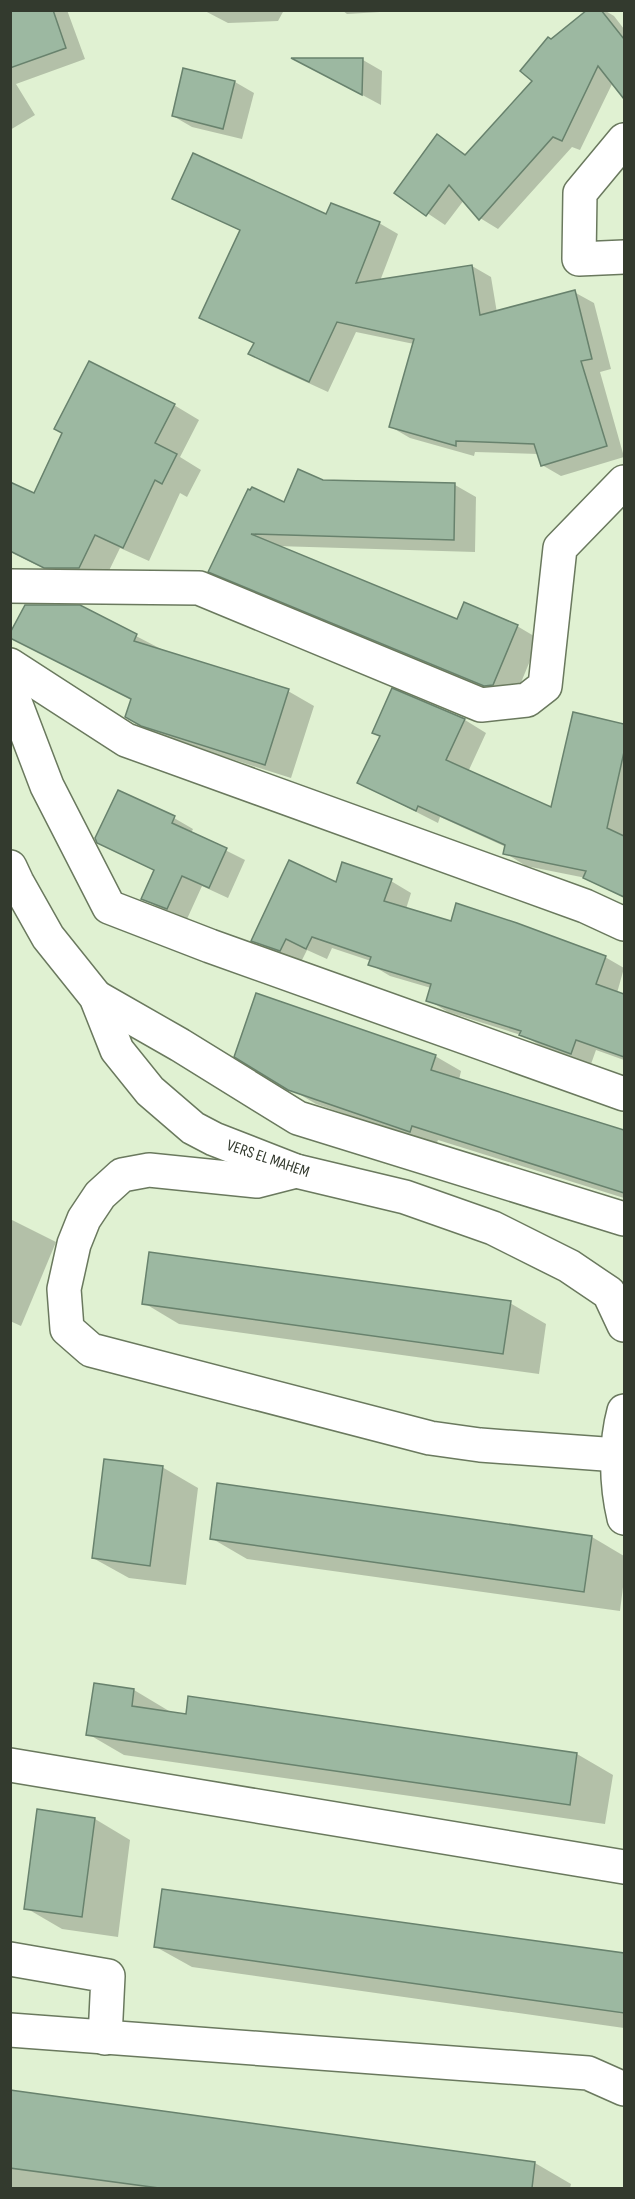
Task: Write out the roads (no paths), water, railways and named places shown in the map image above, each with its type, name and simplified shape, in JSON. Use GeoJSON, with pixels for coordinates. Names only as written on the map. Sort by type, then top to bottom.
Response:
{"type":"FeatureCollection","features":[{"type":"Feature","properties":{"kind":"street"},"geometry":{"type":"LineString","coordinates":[[624,140],[580,193],[579,259],[624,257]]}},
{"type":"Feature","properties":{"kind":"street"},"geometry":{"type":"LineString","coordinates":[[10,586],[199,588],[481,705],[527,700],[545,686],[560,548],[624,482]]}},
{"type":"Feature","properties":{"kind":"street"},"geometry":{"type":"LineString","coordinates":[[10,665],[126,740],[585,906],[624,924]]}},
{"type":"Feature","properties":{"kind":"street"},"geometry":{"type":"LineString","coordinates":[[10,689],[47,786],[109,907],[210,946],[624,1094]]}},
{"type":"Feature","properties":{"kind":"street","name":"VERS EL MAHEM"},"geometry":{"type":"LineString","coordinates":[[10,867],[48,937],[96,996],[117,1050],[150,1091],[193,1128],[214,1139],[296,1171],[405,1197],[493,1228],[569,1266],[609,1293],[624,1325]]}},
{"type":"Feature","properties":{"kind":"street"},"geometry":{"type":"LineString","coordinates":[[96,996],[298,1118],[624,1219]]}},
{"type":"Feature","properties":{"kind":"street"},"geometry":{"type":"LineString","coordinates":[[296,1171],[257,1182],[149,1170],[122,1175],[100,1196],[84,1219],[74,1244],[64,1289],[67,1329],[91,1350],[430,1438],[480,1445],[618,1455]]}},
{"type":"Feature","properties":{"kind":"street"},"geometry":{"type":"LineString","coordinates":[[624,1411],[618,1455],[624,1518]]}},
{"type":"Feature","properties":{"kind":"street"},"geometry":{"type":"LineString","coordinates":[[10,1765],[624,1868]]}},
{"type":"Feature","properties":{"kind":"street"},"geometry":{"type":"LineString","coordinates":[[10,1959],[108,1976],[105,2038]]}},
{"type":"Feature","properties":{"kind":"street"},"geometry":{"type":"LineString","coordinates":[[10,2030],[588,2073],[624,2089]]}}]}
